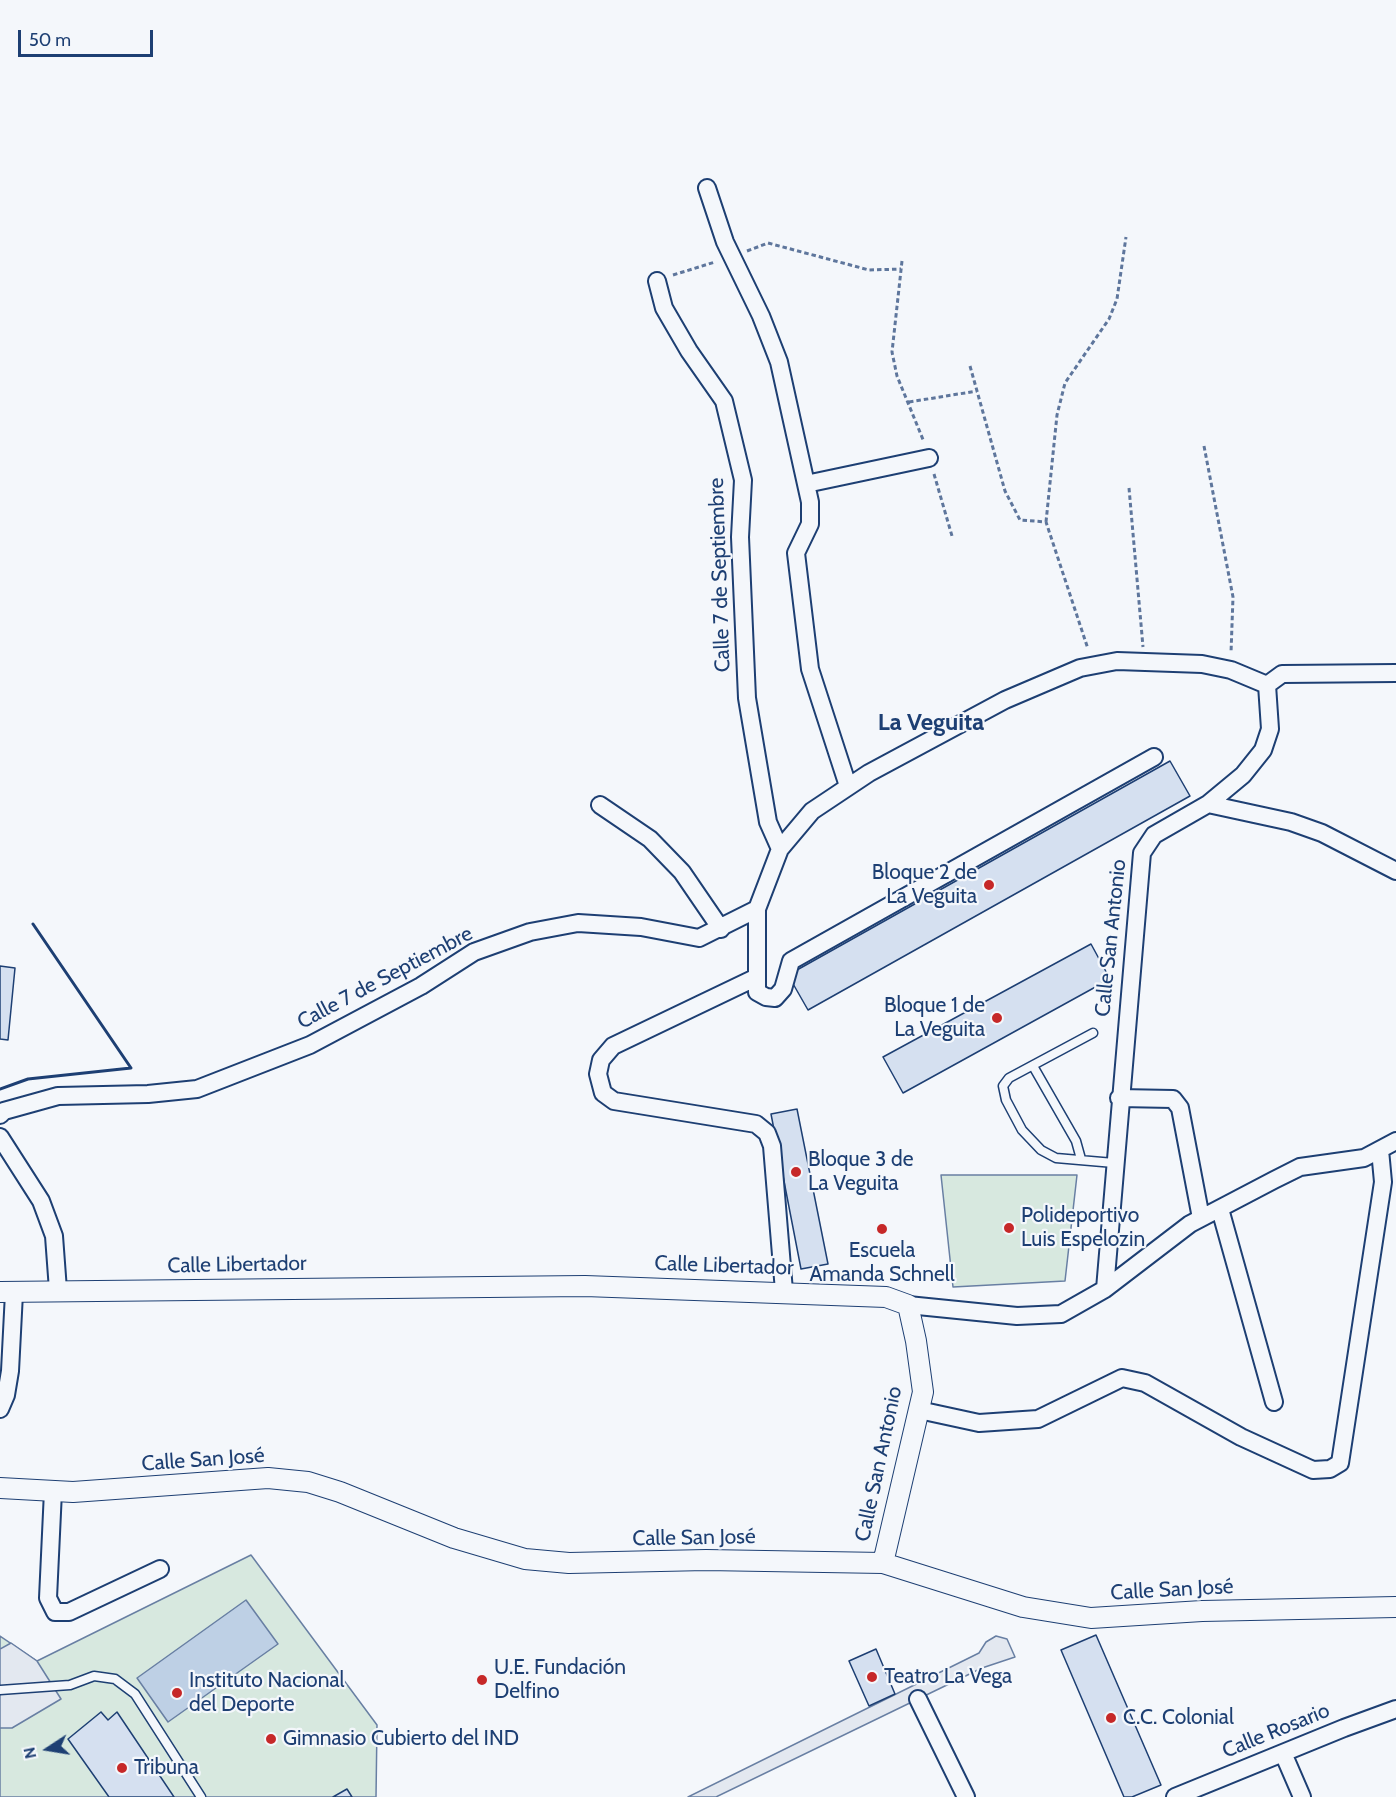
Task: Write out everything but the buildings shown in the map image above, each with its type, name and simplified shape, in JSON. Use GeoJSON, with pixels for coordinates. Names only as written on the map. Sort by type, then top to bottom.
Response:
{"type":"FeatureCollection","features":[{"type":"Feature","properties":{"kind":"street"},"geometry":{"type":"LineString","coordinates":[[707,188],[732,256],[761,316],[779,362],[810,502],[810,524],[796,553],[810,669],[848,786]]}},
{"type":"Feature","properties":{"kind":"street","name":"Calle 7 de Septiembre"},"geometry":{"type":"LineString","coordinates":[[657,281],[664,308],[688,351],[724,401],[743,480],[741,559],[747,698],[768,822],[780,849]]}},
{"type":"Feature","properties":{"kind":"street"},"geometry":{"type":"LineString","coordinates":[[806,484],[929,458]]}},
{"type":"Feature","properties":{"kind":"street"},"geometry":{"type":"LineString","coordinates":[[1155,757],[791,961],[783,989],[775,998],[766,998],[757,992],[755,978],[757,909],[780,849],[812,811],[848,786],[1005,700],[1080,668],[1117,661],[1144,660],[1202,664],[1231,670],[1267,685],[1282,674],[1396,673]]}},
{"type":"Feature","properties":{"kind":"street","name":"Calle San Antonio"},"geometry":{"type":"LineString","coordinates":[[1105,1289],[1119,1098],[1142,853],[1154,835],[1208,804],[1243,775],[1263,750],[1270,729],[1267,685]]}},
{"type":"Feature","properties":{"kind":"street"},"geometry":{"type":"LineString","coordinates":[[1208,804],[1291,822],[1322,833],[1396,871]]}},
{"type":"Feature","properties":{"kind":"street"},"geometry":{"type":"LineString","coordinates":[[600,805],[650,839],[682,872],[721,929]]}},
{"type":"Feature","properties":{"kind":"street","name":"Calle 7 de Septiembre"},"geometry":{"type":"LineString","coordinates":[[0,1115],[4,1111],[58,1096],[148,1094],[197,1089],[310,1046],[422,986],[474,952],[530,932],[578,923],[641,927],[699,938],[757,909]]}},
{"type":"Feature","properties":{"kind":"street"},"geometry":{"type":"LineString","coordinates":[[755,978],[614,1046],[601,1060],[598,1074],[603,1093],[614,1101],[756,1124],[767,1133],[771,1146],[784,1291]]}},
{"type":"Feature","properties":{"kind":"street"},"geometry":{"type":"LineString","coordinates":[[1119,1098],[1173,1099],[1180,1108],[1201,1218]]}},
{"type":"Feature","properties":{"kind":"street"},"geometry":{"type":"LineString","coordinates":[[0,1137],[41,1201],[54,1236],[58,1290]]}},
{"type":"Feature","properties":{"kind":"street","name":"Calle Libertador"},"geometry":{"type":"LineString","coordinates":[[7,1292],[585,1286],[784,1291],[886,1297],[908,1305],[1017,1316],[1061,1314],[1105,1289],[1201,1218],[1300,1167],[1364,1158],[1396,1141]]}},
{"type":"Feature","properties":{"kind":"street"},"geometry":{"type":"LineString","coordinates":[[919,1410],[980,1423],[1038,1419],[1122,1378],[1144,1383],[1241,1437],[1313,1470],[1330,1469],[1340,1463],[1383,1182],[1380,1150]]}},
{"type":"Feature","properties":{"kind":"street"},"geometry":{"type":"LineString","coordinates":[[1220,1209],[1274,1402]]}},
{"type":"Feature","properties":{"kind":"street"},"geometry":{"type":"LineString","coordinates":[[0,1409],[6,1395],[10,1371],[7,1292]]}},
{"type":"Feature","properties":{"kind":"street","name":"Calle San Antonio"},"geometry":{"type":"LineString","coordinates":[[883,1563],[923,1392],[908,1305]]}},
{"type":"Feature","properties":{"kind":"street","name":"Calle San José"},"geometry":{"type":"LineString","coordinates":[[0,1488],[53,1491],[126,1490],[268,1478],[308,1482],[453,1538],[525,1559],[579,1563],[706,1560],[883,1563],[1023,1607],[1091,1618],[1202,1611],[1396,1607]]}},
{"type":"Feature","properties":{"kind":"street"},"geometry":{"type":"LineString","coordinates":[[53,1491],[48,1598],[55,1612],[69,1612],[160,1569]]}},
{"type":"Feature","properties":{"kind":"street"},"geometry":{"type":"LineString","coordinates":[[918,1699],[966,1797]]}},
{"type":"Feature","properties":{"kind":"street","name":"Calle Rosario"},"geometry":{"type":"LineString","coordinates":[[1175,1797],[1396,1709]]}},
{"type":"Feature","properties":{"kind":"street"},"geometry":{"type":"LineString","coordinates":[[1283,1753],[1302,1797]]}},
{"type":"Feature","properties":{"kind":"lane"},"geometry":{"type":"LineString","coordinates":[[1093,1033],[1009,1078],[1003,1086],[1006,1100],[1023,1130],[1041,1150],[1056,1158],[1114,1163]]}},
{"type":"Feature","properties":{"kind":"lane"},"geometry":{"type":"LineString","coordinates":[[1033,1066],[1076,1141],[1082,1160]]}},
{"type":"Feature","properties":{"kind":"lane"},"geometry":{"type":"LineString","coordinates":[[0,1690],[70,1684],[94,1676],[115,1679],[135,1694],[201,1797]]}},
{"type":"Feature","properties":{"kind":"path"},"geometry":{"type":"LineString","coordinates":[[1093,665],[1046,522],[1057,415],[1065,383],[1109,319],[1117,299],[1126,237]]}},
{"type":"Feature","properties":{"kind":"path"},"geometry":{"type":"LineString","coordinates":[[657,281],[768,243],[869,270],[901,269]]}},
{"type":"Feature","properties":{"kind":"path"},"geometry":{"type":"LineString","coordinates":[[902,261],[892,352],[897,376],[929,458],[952,536]]}},
{"type":"Feature","properties":{"kind":"path"},"geometry":{"type":"LineString","coordinates":[[970,366],[1005,491],[1020,520],[1046,522]]}},
{"type":"Feature","properties":{"kind":"path"},"geometry":{"type":"LineString","coordinates":[[909,402],[977,391]]}},
{"type":"Feature","properties":{"kind":"path"},"geometry":{"type":"LineString","coordinates":[[1204,446],[1233,597],[1231,670]]}},
{"type":"Feature","properties":{"kind":"path"},"geometry":{"type":"LineString","coordinates":[[1130,488],[1144,660]]}},
{"type":"Feature","properties":{"kind":"shaded area","name":"Polideportivo Luis Espelozin"},"geometry":{"type":"Polygon","coordinates":[[[941,1175],[1077,1175],[1065,1281],[953,1287],[941,1175]]]}},
{"type":"Feature","properties":{"kind":"shaded area","name":"Instituto Nacional del Deporte"},"geometry":{"type":"Polygon","coordinates":[[[251,1555],[377,1725],[376,1797],[0,1797],[0,1636],[37,1661],[251,1555]]]}},
{"type":"Feature","properties":{"kind":"shaded area"},"geometry":{"type":"Polygon","coordinates":[[[996,1636],[1007,1639],[1015,1657],[982,1668],[716,1797],[688,1797],[979,1653],[986,1642],[996,1636]]]}},
{"type":"Feature","properties":{"kind":"shaded area"},"geometry":{"type":"Polygon","coordinates":[[[11,1643],[37,1661],[61,1699],[12,1728],[0,1728],[0,1649],[11,1643]]]}},
{"type":"Feature","properties":{"kind":"water"},"geometry":{"type":"Polygon","coordinates":[[[246,1600],[278,1644],[168,1722],[137,1678],[246,1600]]]}},
{"type":"Feature","properties":{"kind":"wall"},"geometry":{"type":"LineString","coordinates":[[0,1089],[28,1079],[131,1068],[33,924]]}},
{"type":"Feature","properties":{"kind":"place","name":"Bloque 2 de La Veguita"},"geometry":{"type":"Point","coordinates":[989,885]}},
{"type":"Feature","properties":{"kind":"place","name":"Bloque 1 de La Veguita"},"geometry":{"type":"Point","coordinates":[997,1018]}},
{"type":"Feature","properties":{"kind":"place","name":"Bloque 3 de La Veguita"},"geometry":{"type":"Point","coordinates":[796,1172]}},
{"type":"Feature","properties":{"kind":"place","name":"Polideportivo Luis Espelozin"},"geometry":{"type":"Point","coordinates":[1009,1228]}},
{"type":"Feature","properties":{"kind":"place","name":"Escuela Amanda Schnell"},"geometry":{"type":"Point","coordinates":[882,1229]}},
{"type":"Feature","properties":{"kind":"place","name":"Teatro La Vega"},"geometry":{"type":"Point","coordinates":[872,1677]}},
{"type":"Feature","properties":{"kind":"place","name":"U.E. Fundación Delfino"},"geometry":{"type":"Point","coordinates":[482,1680]}},
{"type":"Feature","properties":{"kind":"place","name":"Instituto Nacional del Deporte"},"geometry":{"type":"Point","coordinates":[177,1693]}},
{"type":"Feature","properties":{"kind":"place","name":"C.C. Colonial"},"geometry":{"type":"Point","coordinates":[1111,1718]}},
{"type":"Feature","properties":{"kind":"place","name":"Gimnasio Cubierto del IND"},"geometry":{"type":"Point","coordinates":[271,1739]}},
{"type":"Feature","properties":{"kind":"place","name":"Tribuna"},"geometry":{"type":"Point","coordinates":[122,1768]}},
{"type":"Feature","properties":{"kind":"district","name":"La Veguita"},"geometry":{"type":"Point","coordinates":[931,723]}}]}
